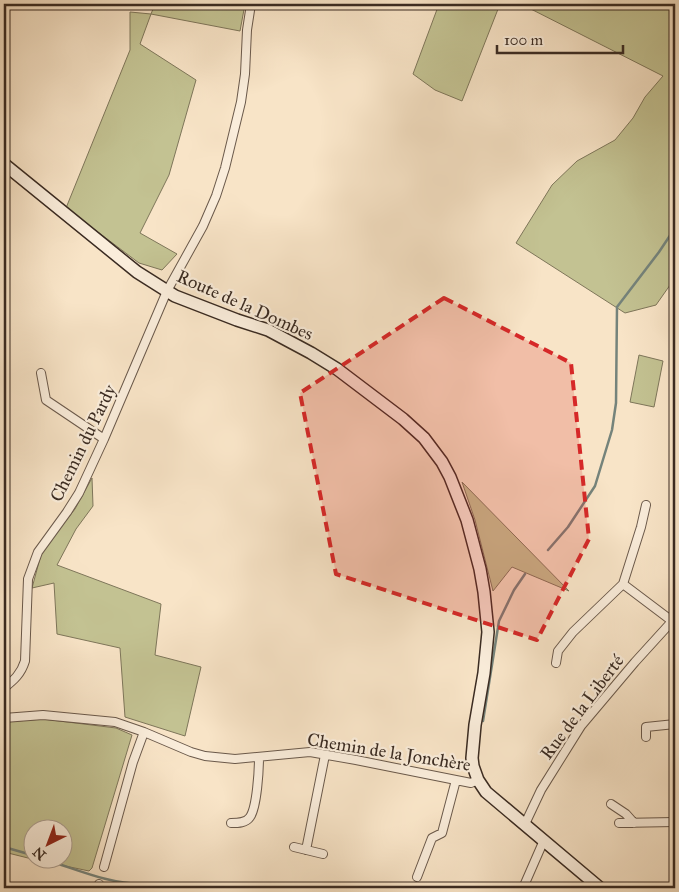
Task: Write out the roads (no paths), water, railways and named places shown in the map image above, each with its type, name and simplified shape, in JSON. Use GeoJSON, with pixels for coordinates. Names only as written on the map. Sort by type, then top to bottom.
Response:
{"type":"FeatureCollection","features":[{"type":"Feature","properties":{"kind":"main road","name":"Route de la Dombes"},"geometry":{"type":"LineString","coordinates":[[4,164],[42,197],[137,272],[167,291],[194,304],[268,330],[305,349],[374,396],[424,438],[442,462],[450,478],[470,531],[484,592],[488,632],[487,646],[472,753],[473,766],[478,780]]}},
{"type":"Feature","properties":{"kind":"main road","name":"Route de la Dombes"},"geometry":{"type":"LineString","coordinates":[[4,170],[42,197]]}},
{"type":"Feature","properties":{"kind":"main road"},"geometry":{"type":"LineString","coordinates":[[478,780],[486,792],[600,888]]}},
{"type":"Feature","properties":{"kind":"street","name":"Chemin du Pardy"},"geometry":{"type":"LineString","coordinates":[[4,688],[22,672],[25,661],[28,579],[38,552],[79,493],[167,291],[209,213],[225,168],[241,102],[251,4]]}},
{"type":"Feature","properties":{"kind":"street"},"geometry":{"type":"LineString","coordinates":[[42,373],[46,400],[104,439]]}},
{"type":"Feature","properties":{"kind":"street"},"geometry":{"type":"LineString","coordinates":[[556,663],[558,651],[573,632],[623,584],[646,505]]}},
{"type":"Feature","properties":{"kind":"street"},"geometry":{"type":"LineString","coordinates":[[623,584],[674,619]]}},
{"type":"Feature","properties":{"kind":"street","name":"Rue de la Liberté"},"geometry":{"type":"LineString","coordinates":[[525,824],[548,778],[581,726],[674,619]]}},
{"type":"Feature","properties":{"kind":"street","name":"Chemin de la Jonchère"},"geometry":{"type":"LineString","coordinates":[[4,718],[44,715],[115,722],[190,752],[205,756],[235,759],[310,752],[471,783],[478,780]]}},
{"type":"Feature","properties":{"kind":"street"},"geometry":{"type":"LineString","coordinates":[[646,736],[646,727],[675,724]]}},
{"type":"Feature","properties":{"kind":"street"},"geometry":{"type":"LineString","coordinates":[[104,868],[130,771],[144,732]]}},
{"type":"Feature","properties":{"kind":"street"},"geometry":{"type":"LineString","coordinates":[[306,850],[325,755]]}},
{"type":"Feature","properties":{"kind":"street"},"geometry":{"type":"LineString","coordinates":[[232,823],[246,821],[253,810],[259,773],[259,757]]}},
{"type":"Feature","properties":{"kind":"street"},"geometry":{"type":"LineString","coordinates":[[417,877],[432,838],[442,833],[456,780]]}},
{"type":"Feature","properties":{"kind":"street"},"geometry":{"type":"LineString","coordinates":[[611,804],[626,814],[634,823]]}},
{"type":"Feature","properties":{"kind":"street"},"geometry":{"type":"LineString","coordinates":[[619,823],[675,822]]}},
{"type":"Feature","properties":{"kind":"street"},"geometry":{"type":"LineString","coordinates":[[523,888],[544,840]]}},
{"type":"Feature","properties":{"kind":"street"},"geometry":{"type":"LineString","coordinates":[[294,846],[323,854]]}},
{"type":"Feature","properties":{"kind":"waterway"},"geometry":{"type":"LineString","coordinates":[[548,550],[568,527],[595,486],[612,430],[616,403],[617,307],[675,228]]}},
{"type":"Feature","properties":{"kind":"waterway"},"geometry":{"type":"LineString","coordinates":[[483,721],[499,621],[514,590],[525,574]]}},
{"type":"Feature","properties":{"kind":"waterway"},"geometry":{"type":"LineString","coordinates":[[4,847],[22,852]]}},
{"type":"Feature","properties":{"kind":"waterway"},"geometry":{"type":"LineString","coordinates":[[72,868],[117,882],[141,884],[144,888]]}}]}
